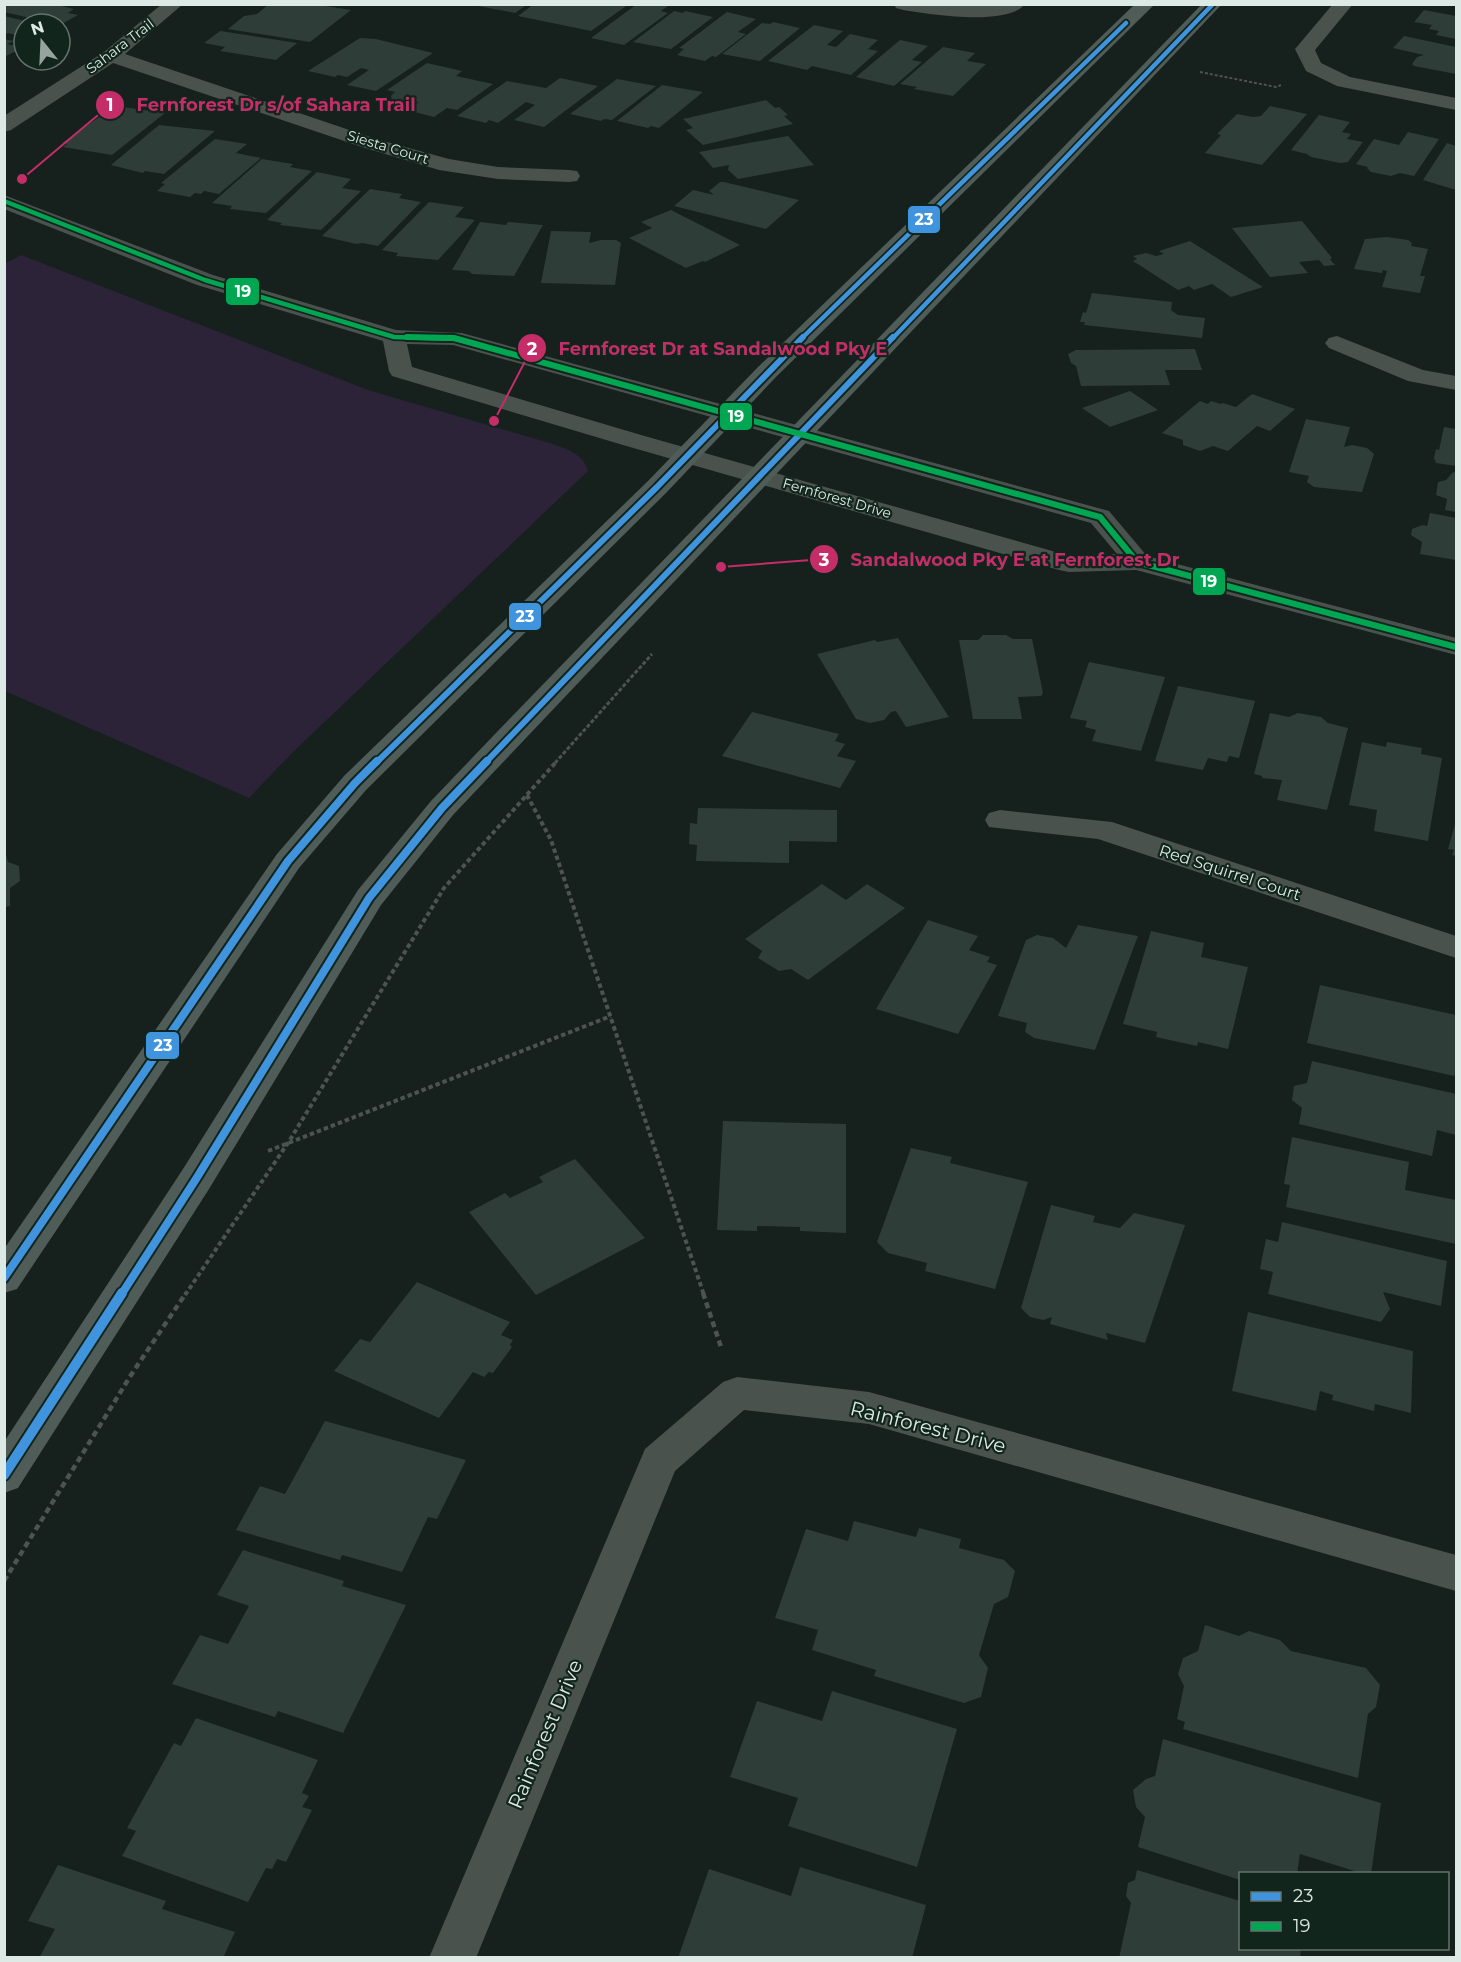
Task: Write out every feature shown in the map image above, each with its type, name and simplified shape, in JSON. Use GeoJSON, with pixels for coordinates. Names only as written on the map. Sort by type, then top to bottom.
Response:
{"type":"FeatureCollection","features":[{"type":"Feature","properties":{"kind":"main road"},"geometry":{"type":"LineString","coordinates":[[4,1279],[288,861],[355,783],[687,455],[726,413],[1146,4]]}},
{"type":"Feature","properties":{"kind":"main road"},"geometry":{"type":"LineString","coordinates":[[4,1476],[196,1179],[369,898],[405,852],[505,741],[1214,4]]}},
{"type":"Feature","properties":{"kind":"street","name":"Sahara Trail"},"geometry":{"type":"LineString","coordinates":[[4,126],[111,56],[174,4]]}},
{"type":"Feature","properties":{"kind":"street"},"geometry":{"type":"LineString","coordinates":[[903,4],[975,12],[1007,8],[1016,4]]}},
{"type":"Feature","properties":{"kind":"street"},"geometry":{"type":"LineString","coordinates":[[1344,4],[1305,49],[1313,67],[1344,82],[1456,104]]}},
{"type":"Feature","properties":{"kind":"street","name":"Siesta Court"},"geometry":{"type":"LineString","coordinates":[[111,56],[369,143],[447,165],[498,173],[569,176]]}},
{"type":"Feature","properties":{"kind":"street"},"geometry":{"type":"LineString","coordinates":[[4,201],[205,280],[394,337],[454,338],[1100,517],[1137,562]]}},
{"type":"Feature","properties":{"kind":"street","name":"Fernforest Drive"},"geometry":{"type":"LineString","coordinates":[[394,337],[401,370],[687,455],[1069,564],[1137,562],[1456,647]]}},
{"type":"Feature","properties":{"kind":"street"},"geometry":{"type":"LineString","coordinates":[[1337,343],[1417,376],[1456,383]]}},
{"type":"Feature","properties":{"kind":"street","name":"Red Squirrel Court"},"geometry":{"type":"LineString","coordinates":[[1000,820],[1101,829],[1456,947]]}},
{"type":"Feature","properties":{"kind":"street","name":"Rainforest Drive"},"geometry":{"type":"LineString","coordinates":[[452,1958],[659,1461],[737,1393],[869,1408],[1456,1573]]}},
{"type":"Feature","properties":{"kind":"path"},"geometry":{"type":"LineString","coordinates":[[1193,71],[1276,87],[1320,71]]}},
{"type":"Feature","properties":{"kind":"path"},"geometry":{"type":"LineString","coordinates":[[4,1581],[132,1375],[288,1143],[444,888],[658,648]]}},
{"type":"Feature","properties":{"kind":"path"},"geometry":{"type":"LineString","coordinates":[[526,795],[551,840],[737,1393]]}},
{"type":"Feature","properties":{"kind":"path"},"geometry":{"type":"LineString","coordinates":[[196,1179],[611,1016]]}},
{"type":"Feature","properties":{"kind":"shaded area"},"geometry":{"type":"Polygon","coordinates":[[[21,255],[368,390],[553,444],[570,451],[583,460],[588,471],[291,754],[249,798],[5,691],[4,264],[21,255]]]}},
{"type":"Feature","properties":{"kind":"building"},"geometry":{"type":"Polygon","coordinates":[[[4,4],[53,4],[74,9],[70,12],[12,12],[12,14],[4,12],[4,4]]]}},
{"type":"Feature","properties":{"kind":"building"},"geometry":{"type":"Polygon","coordinates":[[[269,4],[313,4],[351,10],[310,42],[228,29],[244,16],[257,14],[269,4]]]}},
{"type":"Feature","properties":{"kind":"building"},"geometry":{"type":"Polygon","coordinates":[[[480,4],[528,4],[515,13],[478,6],[480,4]]]}},
{"type":"Feature","properties":{"kind":"building"},"geometry":{"type":"Polygon","coordinates":[[[534,4],[629,4],[591,31],[518,16],[534,4]]]}},
{"type":"Feature","properties":{"kind":"building"},"geometry":{"type":"Polygon","coordinates":[[[637,4],[668,6],[661,11],[668,13],[624,45],[591,38],[637,4]]]}},
{"type":"Feature","properties":{"kind":"building"},"geometry":{"type":"Polygon","coordinates":[[[1424,10],[1456,16],[1456,39],[1436,35],[1439,31],[1429,29],[1432,25],[1414,22],[1424,10]]]}},
{"type":"Feature","properties":{"kind":"building"},"geometry":{"type":"Polygon","coordinates":[[[674,11],[713,17],[671,49],[633,42],[674,11]]]}},
{"type":"Feature","properties":{"kind":"building"},"geometry":{"type":"Polygon","coordinates":[[[727,12],[756,19],[738,32],[746,34],[716,57],[712,56],[705,61],[677,55],[684,49],[679,48],[727,12]]]}},
{"type":"Feature","properties":{"kind":"building"},"geometry":{"type":"Polygon","coordinates":[[[4,16],[12,18],[12,34],[4,35],[4,16]]]}},
{"type":"Feature","properties":{"kind":"building"},"geometry":{"type":"Polygon","coordinates":[[[773,22],[800,28],[760,61],[722,54],[762,23],[773,22]]]}},
{"type":"Feature","properties":{"kind":"building"},"geometry":{"type":"Polygon","coordinates":[[[814,25],[843,31],[827,45],[836,47],[850,34],[878,40],[868,49],[878,51],[851,75],[812,66],[807,70],[768,61],[814,25]]]}},
{"type":"Feature","properties":{"kind":"building"},"geometry":{"type":"Polygon","coordinates":[[[220,31],[297,43],[276,60],[220,51],[225,47],[204,43],[220,31]]]}},
{"type":"Feature","properties":{"kind":"building"},"geometry":{"type":"Polygon","coordinates":[[[1404,36],[1456,47],[1456,74],[1414,66],[1412,64],[1417,57],[1424,55],[1393,48],[1404,36]]]}},
{"type":"Feature","properties":{"kind":"building"},"geometry":{"type":"Polygon","coordinates":[[[360,38],[376,39],[433,53],[376,91],[347,85],[369,70],[361,68],[347,77],[338,75],[335,77],[308,71],[360,38]]]}},
{"type":"Feature","properties":{"kind":"building"},"geometry":{"type":"Polygon","coordinates":[[[4,39],[12,41],[7,44],[12,45],[12,53],[4,57],[4,39]]]}},
{"type":"Feature","properties":{"kind":"building"},"geometry":{"type":"Polygon","coordinates":[[[900,40],[928,46],[912,60],[922,62],[894,86],[856,77],[900,40]]]}},
{"type":"Feature","properties":{"kind":"building"},"geometry":{"type":"Polygon","coordinates":[[[943,47],[975,53],[967,61],[986,64],[953,96],[900,84],[943,47]]]}},
{"type":"Feature","properties":{"kind":"building"},"geometry":{"type":"Polygon","coordinates":[[[427,63],[462,71],[456,76],[493,84],[457,110],[447,108],[434,117],[407,110],[419,102],[408,104],[392,100],[391,96],[395,92],[387,90],[427,63]]]}},
{"type":"Feature","properties":{"kind":"building"},"geometry":{"type":"Polygon","coordinates":[[[560,78],[598,86],[544,127],[514,120],[535,105],[526,102],[498,123],[489,120],[486,123],[457,116],[507,81],[546,88],[560,78]]]}},
{"type":"Feature","properties":{"kind":"building"},"geometry":{"type":"Polygon","coordinates":[[[617,79],[656,86],[612,120],[601,121],[570,114],[617,79]]]}},
{"type":"Feature","properties":{"kind":"building"},"geometry":{"type":"Polygon","coordinates":[[[662,85],[703,92],[659,128],[651,126],[648,128],[617,121],[662,85]]]}},
{"type":"Feature","properties":{"kind":"building"},"geometry":{"type":"Polygon","coordinates":[[[766,100],[788,115],[784,116],[793,124],[703,145],[686,130],[693,128],[683,119],[766,100]]]}},
{"type":"Feature","properties":{"kind":"building"},"geometry":{"type":"Polygon","coordinates":[[[109,105],[165,113],[112,155],[63,147],[67,144],[62,143],[105,113],[100,112],[109,105]]]}},
{"type":"Feature","properties":{"kind":"building"},"geometry":{"type":"Polygon","coordinates":[[[1270,106],[1307,114],[1262,165],[1205,153],[1221,135],[1217,134],[1237,114],[1261,116],[1270,106]]]}},
{"type":"Feature","properties":{"kind":"building"},"geometry":{"type":"Polygon","coordinates":[[[1319,115],[1350,122],[1342,132],[1351,134],[1347,139],[1363,142],[1348,162],[1340,163],[1311,157],[1291,150],[1319,115]]]}},
{"type":"Feature","properties":{"kind":"building"},"geometry":{"type":"Polygon","coordinates":[[[159,125],[215,131],[164,174],[145,171],[143,173],[111,165],[159,125]]]}},
{"type":"Feature","properties":{"kind":"building"},"geometry":{"type":"Polygon","coordinates":[[[1408,132],[1439,139],[1414,176],[1400,173],[1391,176],[1371,172],[1368,167],[1356,164],[1374,139],[1399,145],[1408,132]]]}},
{"type":"Feature","properties":{"kind":"building"},"geometry":{"type":"Polygon","coordinates":[[[788,136],[814,165],[738,179],[728,170],[729,165],[713,168],[699,152],[788,136]]]}},
{"type":"Feature","properties":{"kind":"building"},"geometry":{"type":"Polygon","coordinates":[[[215,139],[247,144],[236,153],[261,158],[219,194],[204,191],[190,197],[157,191],[165,184],[161,183],[215,139]]]}},
{"type":"Feature","properties":{"kind":"building"},"geometry":{"type":"Polygon","coordinates":[[[1447,143],[1456,146],[1456,190],[1423,180],[1447,143]]]}},
{"type":"Feature","properties":{"kind":"building"},"geometry":{"type":"Polygon","coordinates":[[[262,159],[293,164],[290,167],[312,171],[266,213],[230,209],[232,206],[212,203],[262,159]]]}},
{"type":"Feature","properties":{"kind":"building"},"geometry":{"type":"Polygon","coordinates":[[[317,172],[351,179],[342,188],[361,191],[321,230],[280,225],[282,223],[267,220],[317,172]]]}},
{"type":"Feature","properties":{"kind":"building"},"geometry":{"type":"Polygon","coordinates":[[[720,182],[799,200],[766,229],[674,206],[693,190],[714,195],[709,191],[720,182]]]}},
{"type":"Feature","properties":{"kind":"building"},"geometry":{"type":"Polygon","coordinates":[[[370,189],[402,194],[399,198],[421,202],[378,246],[356,244],[322,236],[370,189]]]}},
{"type":"Feature","properties":{"kind":"building"},"geometry":{"type":"Polygon","coordinates":[[[429,202],[464,207],[455,217],[475,220],[438,260],[396,256],[398,253],[382,250],[429,202]]]}},
{"type":"Feature","properties":{"kind":"building"},"geometry":{"type":"Polygon","coordinates":[[[671,210],[740,245],[705,262],[686,268],[629,238],[652,228],[641,222],[671,210]]]}},
{"type":"Feature","properties":{"kind":"building"},"geometry":{"type":"Polygon","coordinates":[[[1302,221],[1332,258],[1330,259],[1335,265],[1324,266],[1319,260],[1299,262],[1308,273],[1270,277],[1232,228],[1302,221]]]}},
{"type":"Feature","properties":{"kind":"building"},"geometry":{"type":"Polygon","coordinates":[[[480,222],[543,225],[514,276],[472,274],[469,271],[452,270],[480,222]]]}},
{"type":"Feature","properties":{"kind":"building"},"geometry":{"type":"Polygon","coordinates":[[[551,231],[591,232],[589,243],[616,240],[621,243],[615,285],[541,283],[551,231]]]}},
{"type":"Feature","properties":{"kind":"building"},"geometry":{"type":"Polygon","coordinates":[[[1387,237],[1408,240],[1412,243],[1411,246],[1428,249],[1420,276],[1425,276],[1420,293],[1382,287],[1387,271],[1383,270],[1382,273],[1354,269],[1365,239],[1387,237]]]}},
{"type":"Feature","properties":{"kind":"building"},"geometry":{"type":"Polygon","coordinates":[[[1190,241],[1263,287],[1231,297],[1212,284],[1194,290],[1189,286],[1178,290],[1133,261],[1137,259],[1133,256],[1146,253],[1156,256],[1164,254],[1159,251],[1190,241]]]}},
{"type":"Feature","properties":{"kind":"building"},"geometry":{"type":"Polygon","coordinates":[[[1092,293],[1172,302],[1171,310],[1178,315],[1205,318],[1202,338],[1084,325],[1085,322],[1080,322],[1083,312],[1086,313],[1092,293]]]}},
{"type":"Feature","properties":{"kind":"building"},"geometry":{"type":"Polygon","coordinates":[[[1195,349],[1202,370],[1165,370],[1170,385],[1081,386],[1076,366],[1071,363],[1068,354],[1076,350],[1195,349]]]}},
{"type":"Feature","properties":{"kind":"building"},"geometry":{"type":"Polygon","coordinates":[[[1130,391],[1158,410],[1110,427],[1082,408],[1130,391]]]}},
{"type":"Feature","properties":{"kind":"building"},"geometry":{"type":"Polygon","coordinates":[[[1252,394],[1295,409],[1270,431],[1257,426],[1228,451],[1213,446],[1200,451],[1183,445],[1183,440],[1162,433],[1200,401],[1208,404],[1211,401],[1223,403],[1236,407],[1252,394]]]}},
{"type":"Feature","properties":{"kind":"building"},"geometry":{"type":"Polygon","coordinates":[[[1306,419],[1350,427],[1344,447],[1352,445],[1367,448],[1374,454],[1362,492],[1314,487],[1307,482],[1309,476],[1289,472],[1306,419]]]}},
{"type":"Feature","properties":{"kind":"building"},"geometry":{"type":"Polygon","coordinates":[[[1444,427],[1456,429],[1456,466],[1436,463],[1434,458],[1436,449],[1439,450],[1444,427]]]}},
{"type":"Feature","properties":{"kind":"building"},"geometry":{"type":"Polygon","coordinates":[[[1453,472],[1456,473],[1456,512],[1445,510],[1447,499],[1436,495],[1438,482],[1446,480],[1453,472]]]}},
{"type":"Feature","properties":{"kind":"building"},"geometry":{"type":"Polygon","coordinates":[[[1430,513],[1456,518],[1456,560],[1420,554],[1422,542],[1411,535],[1412,529],[1422,525],[1427,526],[1430,513]]]}},
{"type":"Feature","properties":{"kind":"building"},"geometry":{"type":"Polygon","coordinates":[[[983,635],[1006,635],[1013,639],[1032,639],[1043,693],[1041,696],[1018,697],[1022,719],[973,719],[959,640],[978,640],[983,635]]]}},
{"type":"Feature","properties":{"kind":"building"},"geometry":{"type":"Polygon","coordinates":[[[898,638],[949,717],[906,727],[896,711],[891,712],[884,720],[870,723],[856,719],[817,654],[875,640],[877,642],[898,638]]]}},
{"type":"Feature","properties":{"kind":"building"},"geometry":{"type":"Polygon","coordinates":[[[1089,662],[1165,677],[1141,751],[1092,741],[1096,730],[1085,727],[1087,721],[1070,718],[1089,662]]]}},
{"type":"Feature","properties":{"kind":"building"},"geometry":{"type":"Polygon","coordinates":[[[1178,686],[1255,701],[1239,758],[1229,756],[1227,762],[1208,758],[1203,770],[1155,761],[1178,686]]]}},
{"type":"Feature","properties":{"kind":"building"},"geometry":{"type":"Polygon","coordinates":[[[752,712],[839,734],[835,741],[845,744],[837,756],[856,761],[840,788],[722,756],[752,712]]]}},
{"type":"Feature","properties":{"kind":"building"},"geometry":{"type":"Polygon","coordinates":[[[1270,713],[1289,717],[1298,713],[1321,717],[1328,723],[1348,728],[1327,810],[1277,800],[1282,780],[1262,778],[1254,774],[1270,713]]]}},
{"type":"Feature","properties":{"kind":"building"},"geometry":{"type":"Polygon","coordinates":[[[1362,742],[1386,747],[1387,742],[1422,748],[1421,754],[1442,758],[1428,841],[1374,831],[1377,810],[1349,805],[1362,742]]]}},
{"type":"Feature","properties":{"kind":"building"},"geometry":{"type":"Polygon","coordinates":[[[698,808],[837,810],[837,842],[789,841],[789,863],[696,861],[697,845],[689,844],[690,823],[697,824],[698,808]]]}},
{"type":"Feature","properties":{"kind":"building"},"geometry":{"type":"Polygon","coordinates":[[[1456,821],[1456,856],[1452,855],[1454,850],[1448,849],[1456,821]]]}},
{"type":"Feature","properties":{"kind":"building"},"geometry":{"type":"Polygon","coordinates":[[[4,847],[8,862],[19,866],[20,881],[10,888],[10,906],[4,907],[4,847]]]}},
{"type":"Feature","properties":{"kind":"building"},"geometry":{"type":"Polygon","coordinates":[[[822,884],[846,900],[867,884],[905,908],[808,980],[791,969],[779,971],[758,958],[762,951],[745,939],[822,884]]]}},
{"type":"Feature","properties":{"kind":"building"},"geometry":{"type":"Polygon","coordinates":[[[928,920],[978,936],[969,950],[990,957],[987,962],[997,965],[958,1034],[876,1009],[928,920]]]}},
{"type":"Feature","properties":{"kind":"building"},"geometry":{"type":"Polygon","coordinates":[[[1078,925],[1138,936],[1095,1050],[1034,1038],[1025,1032],[1027,1023],[998,1016],[1026,940],[1037,935],[1053,938],[1066,948],[1078,925]]]}},
{"type":"Feature","properties":{"kind":"building"},"geometry":{"type":"Polygon","coordinates":[[[1151,931],[1204,943],[1201,957],[1248,967],[1228,1049],[1198,1042],[1197,1046],[1156,1037],[1157,1032],[1123,1024],[1151,931]]]}},
{"type":"Feature","properties":{"kind":"building"},"geometry":{"type":"Polygon","coordinates":[[[1320,985],[1456,1015],[1456,1073],[1454,1076],[1307,1043],[1320,985]]]}},
{"type":"Feature","properties":{"kind":"building"},"geometry":{"type":"Polygon","coordinates":[[[1312,1061],[1456,1094],[1456,1135],[1437,1130],[1432,1156],[1299,1124],[1302,1108],[1292,1100],[1294,1086],[1307,1083],[1312,1061]]]}},
{"type":"Feature","properties":{"kind":"building"},"geometry":{"type":"Polygon","coordinates":[[[723,1121],[846,1124],[846,1233],[800,1231],[800,1227],[757,1226],[757,1231],[717,1230],[723,1121]]]}},
{"type":"Feature","properties":{"kind":"building"},"geometry":{"type":"Polygon","coordinates":[[[1292,1137],[1409,1162],[1405,1190],[1456,1200],[1456,1244],[1286,1207],[1290,1185],[1284,1184],[1292,1137]]]}},
{"type":"Feature","properties":{"kind":"building"},"geometry":{"type":"Polygon","coordinates":[[[911,1148],[952,1157],[950,1163],[1028,1182],[995,1289],[925,1271],[927,1263],[888,1253],[877,1242],[911,1148]]]}},
{"type":"Feature","properties":{"kind":"building"},"geometry":{"type":"Polygon","coordinates":[[[575,1159],[645,1238],[536,1295],[469,1212],[505,1193],[510,1198],[543,1182],[539,1177],[575,1159]]]}},
{"type":"Feature","properties":{"kind":"building"},"geometry":{"type":"Polygon","coordinates":[[[1051,1205],[1095,1216],[1093,1222],[1120,1228],[1134,1213],[1185,1225],[1145,1343],[1106,1333],[1108,1340],[1050,1324],[1052,1317],[1043,1320],[1030,1317],[1021,1308],[1051,1205]]]}},
{"type":"Feature","properties":{"kind":"building"},"geometry":{"type":"Polygon","coordinates":[[[1282,1222],[1447,1261],[1441,1306],[1383,1292],[1390,1309],[1381,1322],[1268,1294],[1273,1272],[1260,1269],[1266,1239],[1278,1242],[1282,1222]]]}},
{"type":"Feature","properties":{"kind":"building"},"geometry":{"type":"Polygon","coordinates":[[[417,1282],[510,1322],[501,1335],[513,1340],[510,1345],[512,1347],[493,1373],[489,1372],[484,1377],[473,1372],[439,1418],[334,1371],[360,1339],[370,1342],[417,1282]]]}},
{"type":"Feature","properties":{"kind":"building"},"geometry":{"type":"Polygon","coordinates":[[[1248,1312],[1413,1351],[1411,1413],[1375,1404],[1374,1411],[1332,1400],[1333,1395],[1320,1391],[1316,1411],[1232,1391],[1248,1312]]]}},
{"type":"Feature","properties":{"kind":"building"},"geometry":{"type":"Polygon","coordinates":[[[325,1421],[466,1460],[437,1519],[428,1517],[402,1572],[342,1555],[340,1560],[236,1530],[260,1486],[285,1494],[325,1421]]]}},
{"type":"Feature","properties":{"kind":"building"},"geometry":{"type":"Polygon","coordinates":[[[854,1521],[916,1537],[919,1528],[961,1539],[959,1548],[1004,1560],[1015,1571],[1008,1597],[994,1604],[979,1655],[988,1668],[981,1697],[964,1703],[874,1676],[876,1670],[812,1650],[818,1630],[775,1618],[806,1529],[848,1541],[854,1521]]]}},
{"type":"Feature","properties":{"kind":"building"},"geometry":{"type":"Polygon","coordinates":[[[243,1550],[344,1581],[342,1586],[406,1605],[343,1733],[278,1711],[275,1717],[172,1684],[200,1635],[228,1644],[249,1606],[217,1595],[243,1550]]]}},
{"type":"Feature","properties":{"kind":"building"},"geometry":{"type":"Polygon","coordinates":[[[1205,1625],[1239,1636],[1249,1631],[1280,1640],[1291,1651],[1366,1668],[1380,1685],[1376,1707],[1368,1714],[1358,1778],[1183,1729],[1185,1722],[1177,1719],[1184,1686],[1178,1674],[1183,1658],[1198,1651],[1205,1625]]]}},
{"type":"Feature","properties":{"kind":"building"},"geometry":{"type":"Polygon","coordinates":[[[832,1691],[957,1729],[917,1867],[788,1826],[798,1798],[730,1777],[757,1701],[822,1721],[832,1691]]]}},
{"type":"Feature","properties":{"kind":"building"},"geometry":{"type":"Polygon","coordinates":[[[196,1718],[318,1760],[302,1793],[309,1796],[302,1807],[312,1810],[286,1862],[277,1859],[272,1869],[266,1868],[248,1902],[122,1856],[136,1831],[127,1828],[174,1743],[181,1746],[196,1718]]]}},
{"type":"Feature","properties":{"kind":"building"},"geometry":{"type":"Polygon","coordinates":[[[1163,1739],[1381,1803],[1371,1872],[1358,1872],[1300,1854],[1297,1872],[1239,1872],[1239,1880],[1138,1847],[1145,1817],[1136,1807],[1133,1790],[1146,1779],[1155,1776],[1163,1739]]]}},
{"type":"Feature","properties":{"kind":"building"},"geometry":{"type":"Polygon","coordinates":[[[58,1865],[166,1901],[162,1909],[235,1932],[223,1958],[39,1958],[55,1929],[28,1921],[58,1865]]]}},
{"type":"Feature","properties":{"kind":"building"},"geometry":{"type":"Polygon","coordinates":[[[800,1867],[926,1905],[912,1958],[678,1958],[709,1869],[791,1896],[800,1867]]]}},
{"type":"Feature","properties":{"kind":"building"},"geometry":{"type":"Polygon","coordinates":[[[1137,1870],[1239,1901],[1239,1950],[1301,1950],[1300,1958],[1119,1958],[1131,1903],[1126,1896],[1128,1883],[1135,1880],[1137,1870]]]}},
{"type":"Feature","properties":{"kind":"transit line","name":"23"},"geometry":{"type":"LineString","coordinates":[[4,1475],[196,1179],[369,898],[442,808],[1213,4]]}},
{"type":"Feature","properties":{"kind":"transit line","name":"23"},"geometry":{"type":"LineString","coordinates":[[4,1278],[288,861],[355,783],[657,487],[767,372],[1126,23]]}},
{"type":"Feature","properties":{"kind":"transit line","name":"19"},"geometry":{"type":"LineString","coordinates":[[4,201],[205,280],[394,337],[454,338],[1100,517],[1137,562],[1456,647]]}},
{"type":"Feature","properties":{"kind":"place","name":"Fernforest Dr s/of Sahara Trail"},"geometry":{"type":"Point","coordinates":[22,179]}},
{"type":"Feature","properties":{"kind":"place","name":"Fernforest Dr at Sandalwood Pky E"},"geometry":{"type":"Point","coordinates":[494,421]}},
{"type":"Feature","properties":{"kind":"place","name":"Sandalwood Pky E at Fernforest Dr"},"geometry":{"type":"Point","coordinates":[721,567]}}]}
